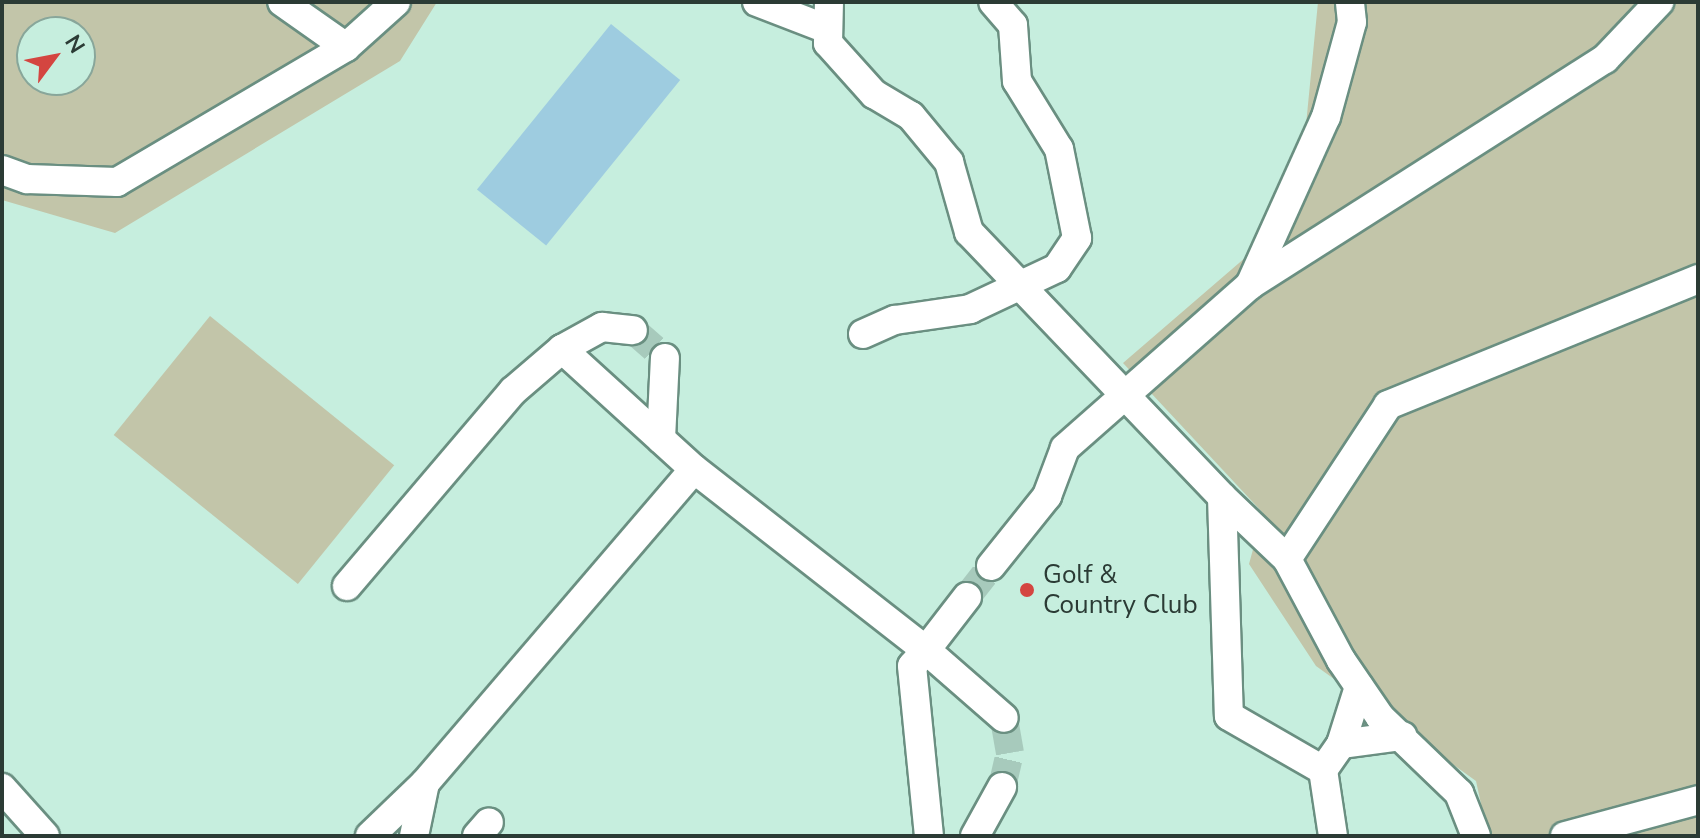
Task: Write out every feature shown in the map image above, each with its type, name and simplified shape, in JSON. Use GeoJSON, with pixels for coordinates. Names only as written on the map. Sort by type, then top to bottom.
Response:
{"type":"FeatureCollection","features":[{"type":"Feature","properties":{"kind":"lane"},"geometry":{"type":"LineString","coordinates":[[282,2],[346,47]]}},
{"type":"Feature","properties":{"kind":"lane"},"geometry":{"type":"LineString","coordinates":[[2,170],[27,179],[117,182],[346,47],[396,2]]}},
{"type":"Feature","properties":{"kind":"lane"},"geometry":{"type":"LineString","coordinates":[[757,2],[828,16],[828,43],[874,94],[911,116],[949,162],[969,232],[1013,284],[1287,559],[1359,687],[1459,793],[1476,836]]}},
{"type":"Feature","properties":{"kind":"lane"},"geometry":{"type":"LineString","coordinates":[[863,334],[895,320],[970,309],[1013,284],[1057,268],[1077,238],[1059,149],[1017,81],[1013,25],[993,2]]}},
{"type":"Feature","properties":{"kind":"lane"},"geometry":{"type":"LineString","coordinates":[[1250,285],[1326,117],[1352,22],[1350,2]]}},
{"type":"Feature","properties":{"kind":"lane"},"geometry":{"type":"LineString","coordinates":[[991,566],[1047,496],[1065,448],[1250,285],[1605,59],[1659,2]]}},
{"type":"Feature","properties":{"kind":"lane"},"geometry":{"type":"LineString","coordinates":[[1287,559],[1388,405],[1698,279]]}},
{"type":"Feature","properties":{"kind":"lane"},"geometry":{"type":"LineString","coordinates":[[347,586],[513,391],[562,349],[602,327],[633,330]]}},
{"type":"Feature","properties":{"kind":"lane"},"geometry":{"type":"LineString","coordinates":[[562,349],[694,469],[926,650],[1004,718]]}},
{"type":"Feature","properties":{"kind":"lane"},"geometry":{"type":"LineString","coordinates":[[661,439],[665,358]]}},
{"type":"Feature","properties":{"kind":"lane"},"geometry":{"type":"LineString","coordinates":[[370,836],[425,783],[694,469]]}},
{"type":"Feature","properties":{"kind":"lane"},"geometry":{"type":"LineString","coordinates":[[1222,497],[1229,716],[1323,770]]}},
{"type":"Feature","properties":{"kind":"lane"},"geometry":{"type":"LineString","coordinates":[[929,836],[912,666],[967,597]]}},
{"type":"Feature","properties":{"kind":"lane"},"geometry":{"type":"LineString","coordinates":[[1333,836],[1323,770],[1341,744],[1359,687]]}},
{"type":"Feature","properties":{"kind":"lane"},"geometry":{"type":"LineString","coordinates":[[1341,744],[1402,736]]}},
{"type":"Feature","properties":{"kind":"lane"},"geometry":{"type":"LineString","coordinates":[[414,836],[425,783]]}},
{"type":"Feature","properties":{"kind":"lane"},"geometry":{"type":"LineString","coordinates":[[975,836],[1002,787]]}},
{"type":"Feature","properties":{"kind":"lane"},"geometry":{"type":"LineString","coordinates":[[2,788],[45,836]]}},
{"type":"Feature","properties":{"kind":"lane"},"geometry":{"type":"LineString","coordinates":[[1565,836],[1698,800]]}},
{"type":"Feature","properties":{"kind":"green space"},"geometry":{"type":"Polygon","coordinates":[[[2,2],[437,2],[400,61],[115,233],[2,200],[2,2]]]}},
{"type":"Feature","properties":{"kind":"green space"},"geometry":{"type":"Polygon","coordinates":[[[1318,2],[1698,2],[1698,836],[1488,836],[1476,781],[1316,666],[1249,564],[1263,513],[1123,363],[1246,257],[1305,135],[1318,2]]]}},
{"type":"Feature","properties":{"kind":"green space"},"geometry":{"type":"Polygon","coordinates":[[[210,316],[394,465],[298,584],[114,435],[210,316]]]}},
{"type":"Feature","properties":{"kind":"water"},"geometry":{"type":"Polygon","coordinates":[[[611,24],[680,80],[546,246],[477,190],[611,24]]]}},
{"type":"Feature","properties":{"kind":"tunnel"},"geometry":{"type":"LineString","coordinates":[[633,330],[665,358]]}},
{"type":"Feature","properties":{"kind":"tunnel"},"geometry":{"type":"LineString","coordinates":[[967,597],[991,566]]}},
{"type":"Feature","properties":{"kind":"tunnel"},"geometry":{"type":"LineString","coordinates":[[1002,787],[1010,753],[1004,718]]}},
{"type":"Feature","properties":{"kind":"place","name":"Golf & Country Club"},"geometry":{"type":"Point","coordinates":[1027,590]}}]}
